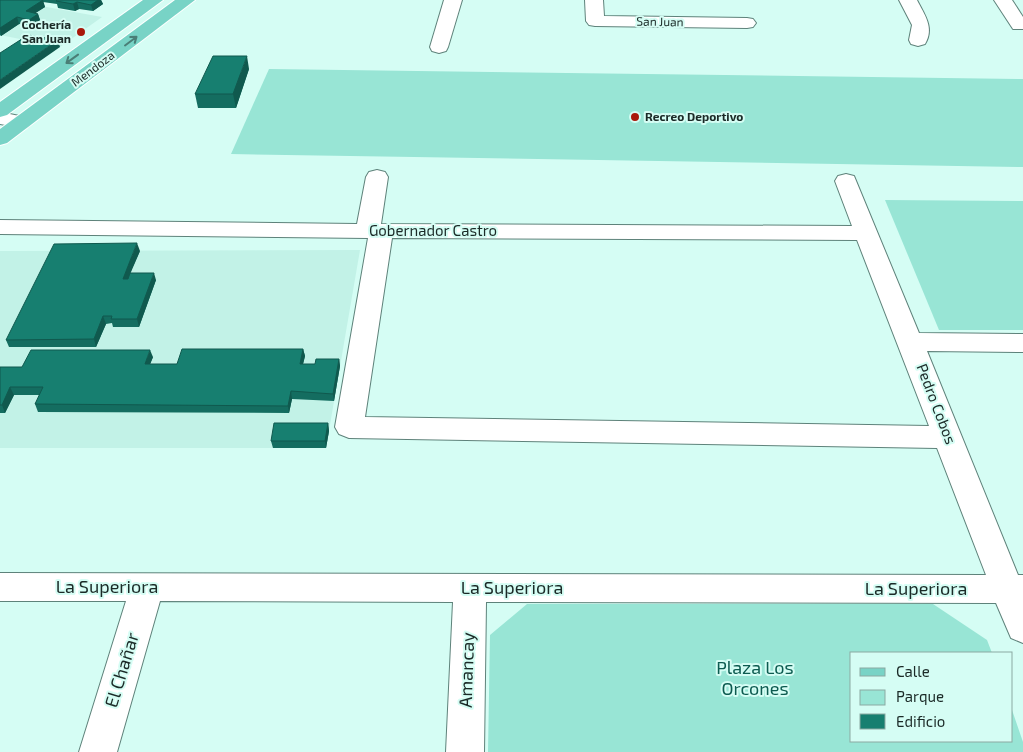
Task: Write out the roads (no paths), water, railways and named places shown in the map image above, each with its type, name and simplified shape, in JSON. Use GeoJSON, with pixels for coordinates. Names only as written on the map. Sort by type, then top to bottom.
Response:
{"type":"FeatureCollection","features":[{"type":"Feature","properties":{"kind":"main road","name":"Mendoza"},"geometry":{"type":"LineString","coordinates":[[0,111],[154,0]]}},
{"type":"Feature","properties":{"kind":"main road","name":"Mendoza"},"geometry":{"type":"LineString","coordinates":[[0,139],[186,0]]}},
{"type":"Feature","properties":{"kind":"street"},"geometry":{"type":"LineString","coordinates":[[439,47],[453,0]]}},
{"type":"Feature","properties":{"kind":"street","name":"San Juan"},"geometry":{"type":"LineString","coordinates":[[594,0],[595,21],[747,23]]}},
{"type":"Feature","properties":{"kind":"street"},"geometry":{"type":"LineString","coordinates":[[908,0],[921,25],[918,40]]}},
{"type":"Feature","properties":{"kind":"street"},"geometry":{"type":"LineString","coordinates":[[1003,0],[1019,25]]}},
{"type":"Feature","properties":{"kind":"street"},"geometry":{"type":"LineString","coordinates":[[0,118],[22,122]]}},
{"type":"Feature","properties":{"kind":"street"},"geometry":{"type":"LineString","coordinates":[[376,177],[374,231],[349,427],[948,437]]}},
{"type":"Feature","properties":{"kind":"street","name":"Pedro Cobos"},"geometry":{"type":"LineString","coordinates":[[846,180],[912,342],[948,437],[1015,589],[1023,628]]}},
{"type":"Feature","properties":{"kind":"street","name":"Gobernador Castro"},"geometry":{"type":"LineString","coordinates":[[0,227],[867,233]]}},
{"type":"Feature","properties":{"kind":"street"},"geometry":{"type":"LineString","coordinates":[[912,342],[1023,343]]}},
{"type":"Feature","properties":{"kind":"street","name":"La Superiora"},"geometry":{"type":"LineString","coordinates":[[0,587],[1015,589]]}},
{"type":"Feature","properties":{"kind":"street","name":"El Chañar"},"geometry":{"type":"LineString","coordinates":[[98,752],[147,588]]}},
{"type":"Feature","properties":{"kind":"street","name":"Amancay"},"geometry":{"type":"LineString","coordinates":[[465,752],[470,588]]}},
{"type":"Feature","properties":{"kind":"place","name":"Cochería San Juan"},"geometry":{"type":"Point","coordinates":[81,32]}},
{"type":"Feature","properties":{"kind":"place","name":"Recreo Deportivo"},"geometry":{"type":"Point","coordinates":[635,117]}},
{"type":"Feature","properties":{"kind":"park label","name":"Plaza Los Orcones"},"geometry":{"type":"Point","coordinates":[755,678]}}]}
